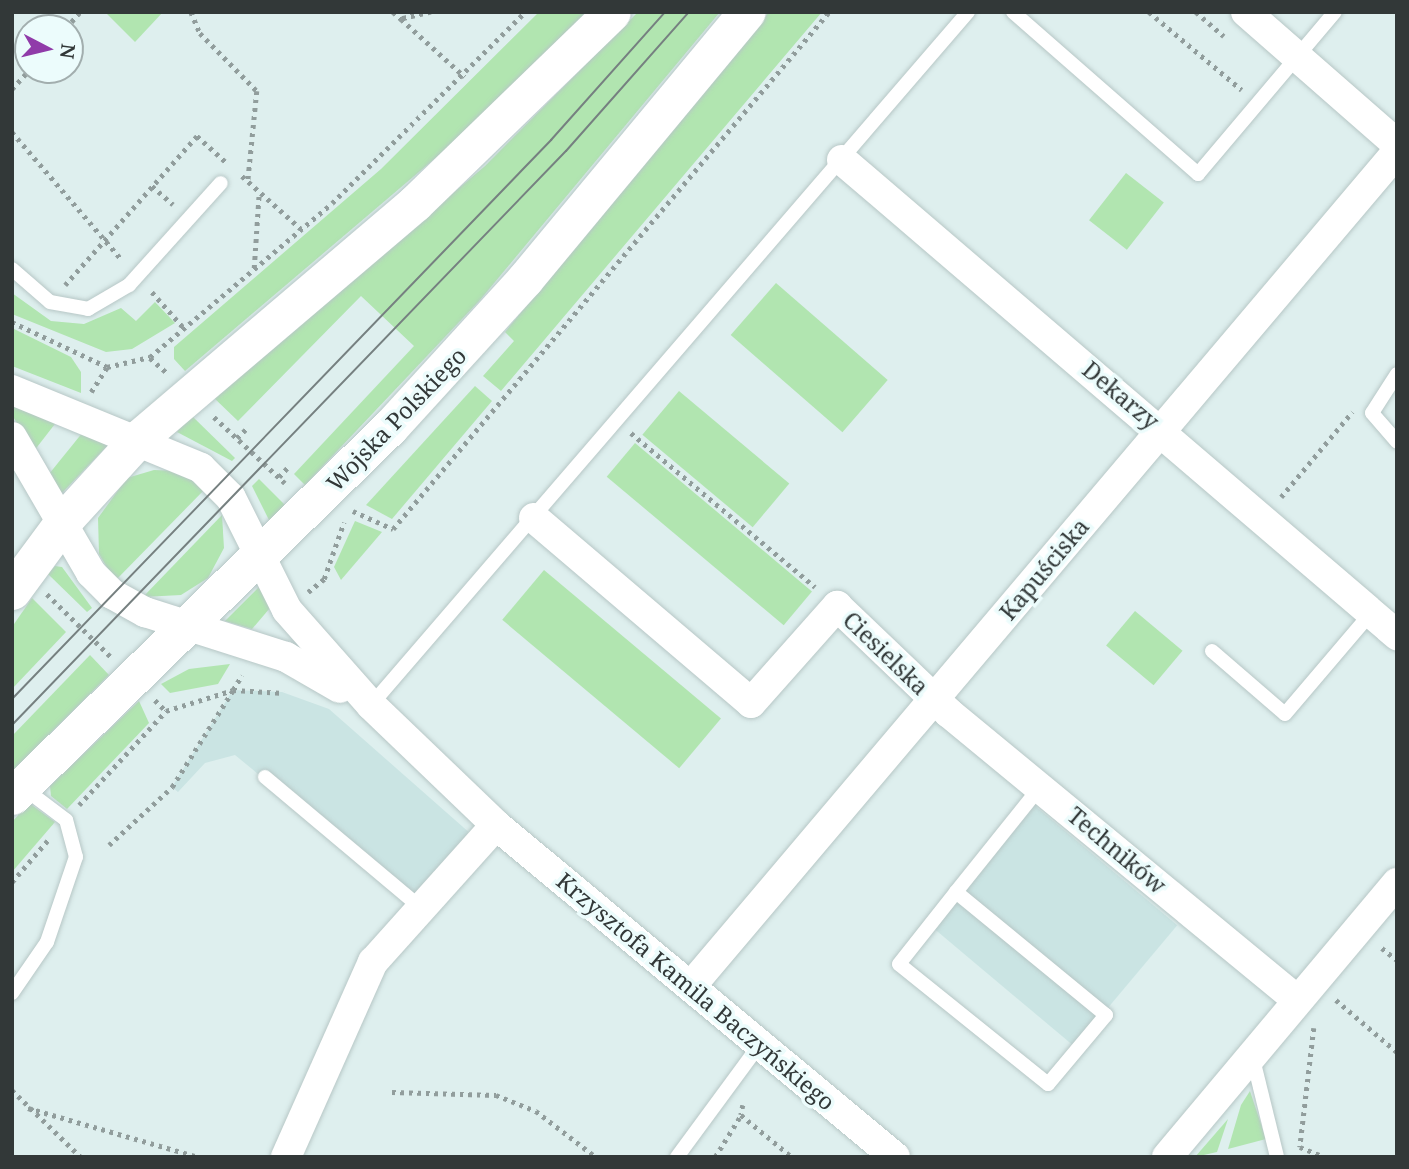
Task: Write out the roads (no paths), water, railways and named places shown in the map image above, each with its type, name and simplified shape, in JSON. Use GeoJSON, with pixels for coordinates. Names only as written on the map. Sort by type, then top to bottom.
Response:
{"type":"FeatureCollection","features":[{"type":"Feature","properties":{"kind":"street"},"geometry":{"type":"LineString","coordinates":[[19,582],[65,519],[139,438],[415,203],[612,12]]}},
{"type":"Feature","properties":{"kind":"street","name":"Wojska Polskiego"},"geometry":{"type":"LineString","coordinates":[[17,791],[258,558],[323,520],[747,12]]}},
{"type":"Feature","properties":{"kind":"street"},"geometry":{"type":"LineString","coordinates":[[1246,12],[1397,144]]}},
{"type":"Feature","properties":{"kind":"street","name":"Kapuściska"},"geometry":{"type":"LineString","coordinates":[[691,986],[1397,152]]}},
{"type":"Feature","properties":{"kind":"street","name":"Dekarzy"},"geometry":{"type":"LineString","coordinates":[[842,160],[1161,428],[1397,635]]}},
{"type":"Feature","properties":{"kind":"street"},"geometry":{"type":"LineString","coordinates":[[12,390],[183,456],[219,483],[287,610],[370,705]]}},
{"type":"Feature","properties":{"kind":"street"},"geometry":{"type":"LineString","coordinates":[[12,437],[65,519],[91,573],[112,594],[286,657],[370,705]]}},
{"type":"Feature","properties":{"kind":"street","name":"Ciesielska"},"geometry":{"type":"LineString","coordinates":[[534,518],[751,703],[837,606],[935,700]]}},
{"type":"Feature","properties":{"kind":"street","name":"Techników"},"geometry":{"type":"LineString","coordinates":[[935,700],[1307,1010]]}},
{"type":"Feature","properties":{"kind":"street","name":"Krzysztofa Kamila Baczyńskiego"},"geometry":{"type":"LineString","coordinates":[[370,705],[496,825],[895,1157]]}},
{"type":"Feature","properties":{"kind":"street"},"geometry":{"type":"LineString","coordinates":[[286,1157],[373,962],[496,825]]}},
{"type":"Feature","properties":{"kind":"street"},"geometry":{"type":"LineString","coordinates":[[1167,1157],[1252,1055],[1307,1010],[1397,883]]}},
{"type":"Feature","properties":{"kind":"lane"},"geometry":{"type":"LineString","coordinates":[[370,705],[619,423],[968,12]]}},
{"type":"Feature","properties":{"kind":"lane"},"geometry":{"type":"LineString","coordinates":[[1013,12],[1198,174],[1335,12]]}},
{"type":"Feature","properties":{"kind":"lane"},"geometry":{"type":"LineString","coordinates":[[12,269],[68,310],[105,301],[137,276],[221,183]]}},
{"type":"Feature","properties":{"kind":"lane"},"geometry":{"type":"LineString","coordinates":[[1397,374],[1372,413],[1397,442]]}},
{"type":"Feature","properties":{"kind":"lane"},"geometry":{"type":"LineString","coordinates":[[1212,651],[1285,714],[1371,613]]}},
{"type":"Feature","properties":{"kind":"lane"},"geometry":{"type":"LineString","coordinates":[[265,777],[421,908]]}},
{"type":"Feature","properties":{"kind":"lane"},"geometry":{"type":"LineString","coordinates":[[956,892],[1106,1015],[1048,1084],[899,964],[956,892],[1041,786]]}},
{"type":"Feature","properties":{"kind":"lane"},"geometry":{"type":"LineString","coordinates":[[12,993],[47,942],[76,857],[66,820],[17,791]]}},
{"type":"Feature","properties":{"kind":"lane"},"geometry":{"type":"LineString","coordinates":[[677,1157],[760,1044]]}},
{"type":"Feature","properties":{"kind":"lane"},"geometry":{"type":"LineString","coordinates":[[1252,1055],[1277,1157]]}},
{"type":"Feature","properties":{"kind":"tram line"},"geometry":{"type":"LineString","coordinates":[[12,699],[551,140],[665,12]]}},
{"type":"Feature","properties":{"kind":"tram line"},"geometry":{"type":"LineString","coordinates":[[12,725],[566,151],[689,12]]}}]}
